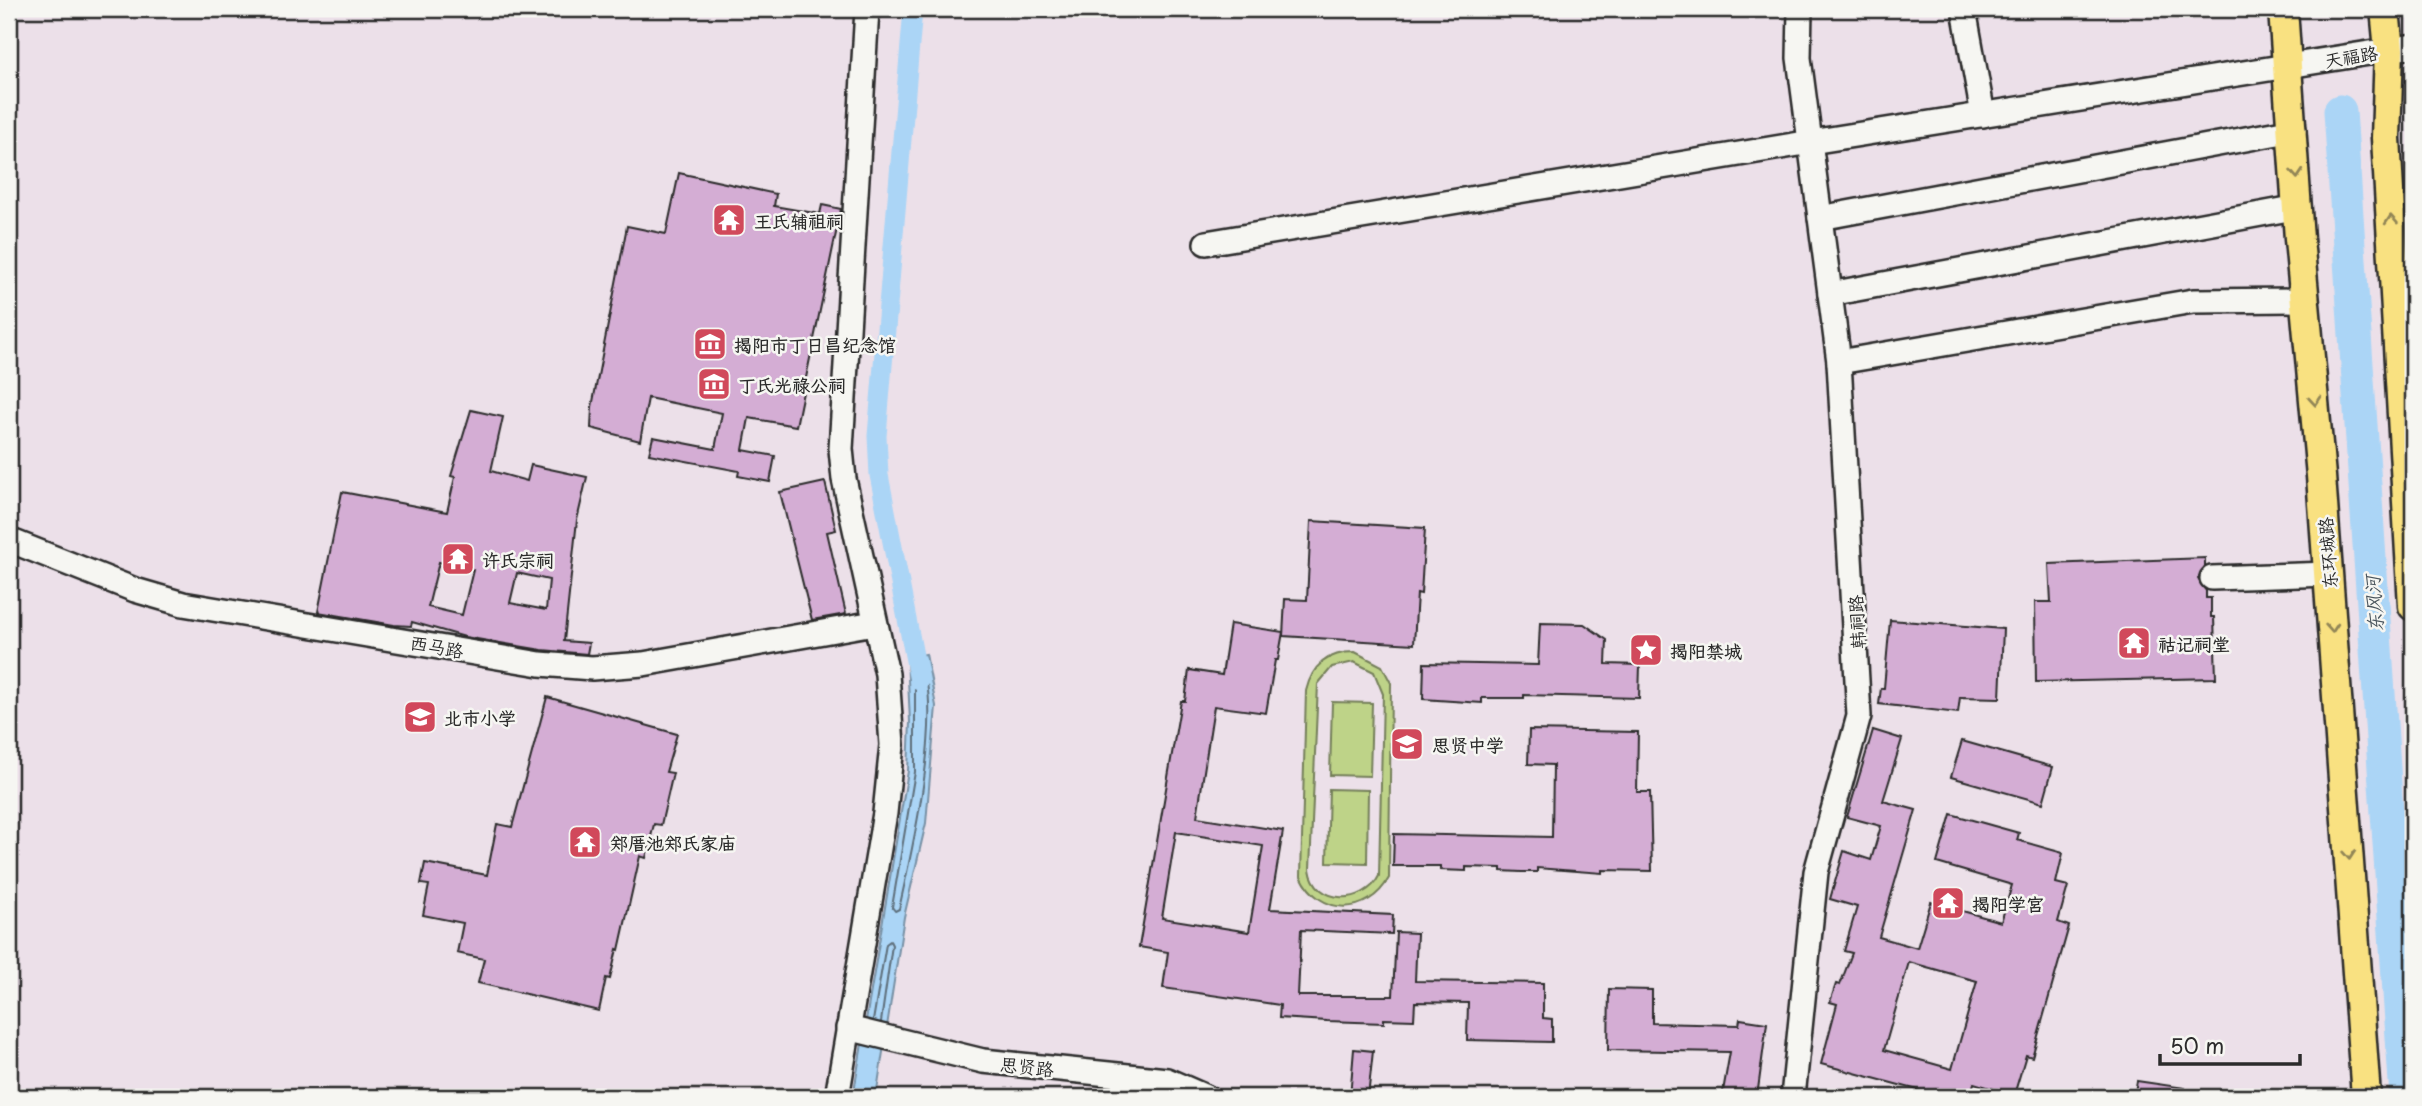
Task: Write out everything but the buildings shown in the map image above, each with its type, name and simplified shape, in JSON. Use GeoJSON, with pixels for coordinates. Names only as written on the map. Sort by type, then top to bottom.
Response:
{"type":"FeatureCollection","features":[{"type":"Feature","properties":{"kind":"main road","name":"东环城路"},"geometry":{"type":"LineString","coordinates":[[2283,9],[2329,574],[2366,1097]]}},
{"type":"Feature","properties":{"kind":"main road"},"geometry":{"type":"LineString","coordinates":[[2385,9],[2401,48],[2386,138],[2413,606]]}},
{"type":"Feature","properties":{"kind":"street"},"geometry":{"type":"LineString","coordinates":[[837,1097],[853,1029],[885,813],[892,745],[887,674],[844,480],[841,430],[853,294],[867,9]]}},
{"type":"Feature","properties":{"kind":"street","name":"韩祠路"},"geometry":{"type":"LineString","coordinates":[[1793,1097],[1816,872],[1859,716],[1839,362],[1799,58],[1800,9]]}},
{"type":"Feature","properties":{"kind":"street"},"geometry":{"type":"LineString","coordinates":[[1964,9],[1983,115]]}},
{"type":"Feature","properties":{"kind":"street","name":"天福路"},"geometry":{"type":"LineString","coordinates":[[1206,243],[1811,142],[2401,48]]}},
{"type":"Feature","properties":{"kind":"street"},"geometry":{"type":"LineString","coordinates":[[1820,218],[2294,130]]}},
{"type":"Feature","properties":{"kind":"street"},"geometry":{"type":"LineString","coordinates":[[1830,294],[2299,207]]}},
{"type":"Feature","properties":{"kind":"street"},"geometry":{"type":"LineString","coordinates":[[1839,362],[2193,301],[2306,300]]}},
{"type":"Feature","properties":{"kind":"street","name":"西马路"},"geometry":{"type":"LineString","coordinates":[[9,540],[135,590],[183,604],[566,667],[643,664],[874,623]]}},
{"type":"Feature","properties":{"kind":"street"},"geometry":{"type":"LineString","coordinates":[[2212,578],[2329,574]]}},
{"type":"Feature","properties":{"kind":"street","name":"思贤路"},"geometry":{"type":"LineString","coordinates":[[853,1029],[984,1061],[1151,1077],[1185,1086],[1206,1097]]}},
{"type":"Feature","properties":{"kind":"green space"},"geometry":{"type":"Polygon","coordinates":[[[1355,652],[1382,666],[1391,683],[1389,878],[1380,891],[1369,899],[1344,907],[1320,899],[1309,889],[1301,876],[1306,691],[1317,667],[1330,657],[1355,652]],[[1354,662],[1332,667],[1318,684],[1310,869],[1321,890],[1341,897],[1363,892],[1372,886],[1379,876],[1383,694],[1374,672],[1354,662]]]}},
{"type":"Feature","properties":{"kind":"green space"},"geometry":{"type":"Polygon","coordinates":[[[1332,702],[1372,703],[1370,776],[1330,775],[1332,702]]]}},
{"type":"Feature","properties":{"kind":"green space"},"geometry":{"type":"Polygon","coordinates":[[[1329,789],[1368,790],[1367,863],[1327,862],[1329,789]]]}},
{"type":"Feature","properties":{"kind":"water"},"geometry":{"type":"Polygon","coordinates":[[[926,654],[936,706],[926,823],[904,917],[876,1097],[853,1097],[908,771],[910,722],[907,657],[926,654]]]}},
{"type":"Feature","properties":{"kind":"waterway"},"geometry":{"type":"LineString","coordinates":[[913,9],[877,436],[879,475],[919,681]]}},
{"type":"Feature","properties":{"kind":"waterway","name":"东风河"},"geometry":{"type":"LineString","coordinates":[[2340,111],[2406,1097]]}},
{"type":"Feature","properties":{"kind":"place","name":"王氏辅祖祠"},"geometry":{"type":"Point","coordinates":[729,220]}},
{"type":"Feature","properties":{"kind":"place","name":"揭阳市丁日昌纪念馆"},"geometry":{"type":"Point","coordinates":[710,344]}},
{"type":"Feature","properties":{"kind":"place","name":"丁氏光禄公祠"},"geometry":{"type":"Point","coordinates":[714,384]}},
{"type":"Feature","properties":{"kind":"place","name":"许氏宗祠"},"geometry":{"type":"Point","coordinates":[458,559]}},
{"type":"Feature","properties":{"kind":"place","name":"祜记祠堂"},"geometry":{"type":"Point","coordinates":[2134,643]}},
{"type":"Feature","properties":{"kind":"place","name":"揭阳禁城"},"geometry":{"type":"Point","coordinates":[1646,650]}},
{"type":"Feature","properties":{"kind":"place","name":"北市小学"},"geometry":{"type":"Point","coordinates":[420,717]}},
{"type":"Feature","properties":{"kind":"place","name":"思贤中学"},"geometry":{"type":"Point","coordinates":[1407,744]}},
{"type":"Feature","properties":{"kind":"place","name":"郑厝池郑氏家庙"},"geometry":{"type":"Point","coordinates":[585,842]}},
{"type":"Feature","properties":{"kind":"place","name":"揭阳学宫"},"geometry":{"type":"Point","coordinates":[1948,903]}}]}
